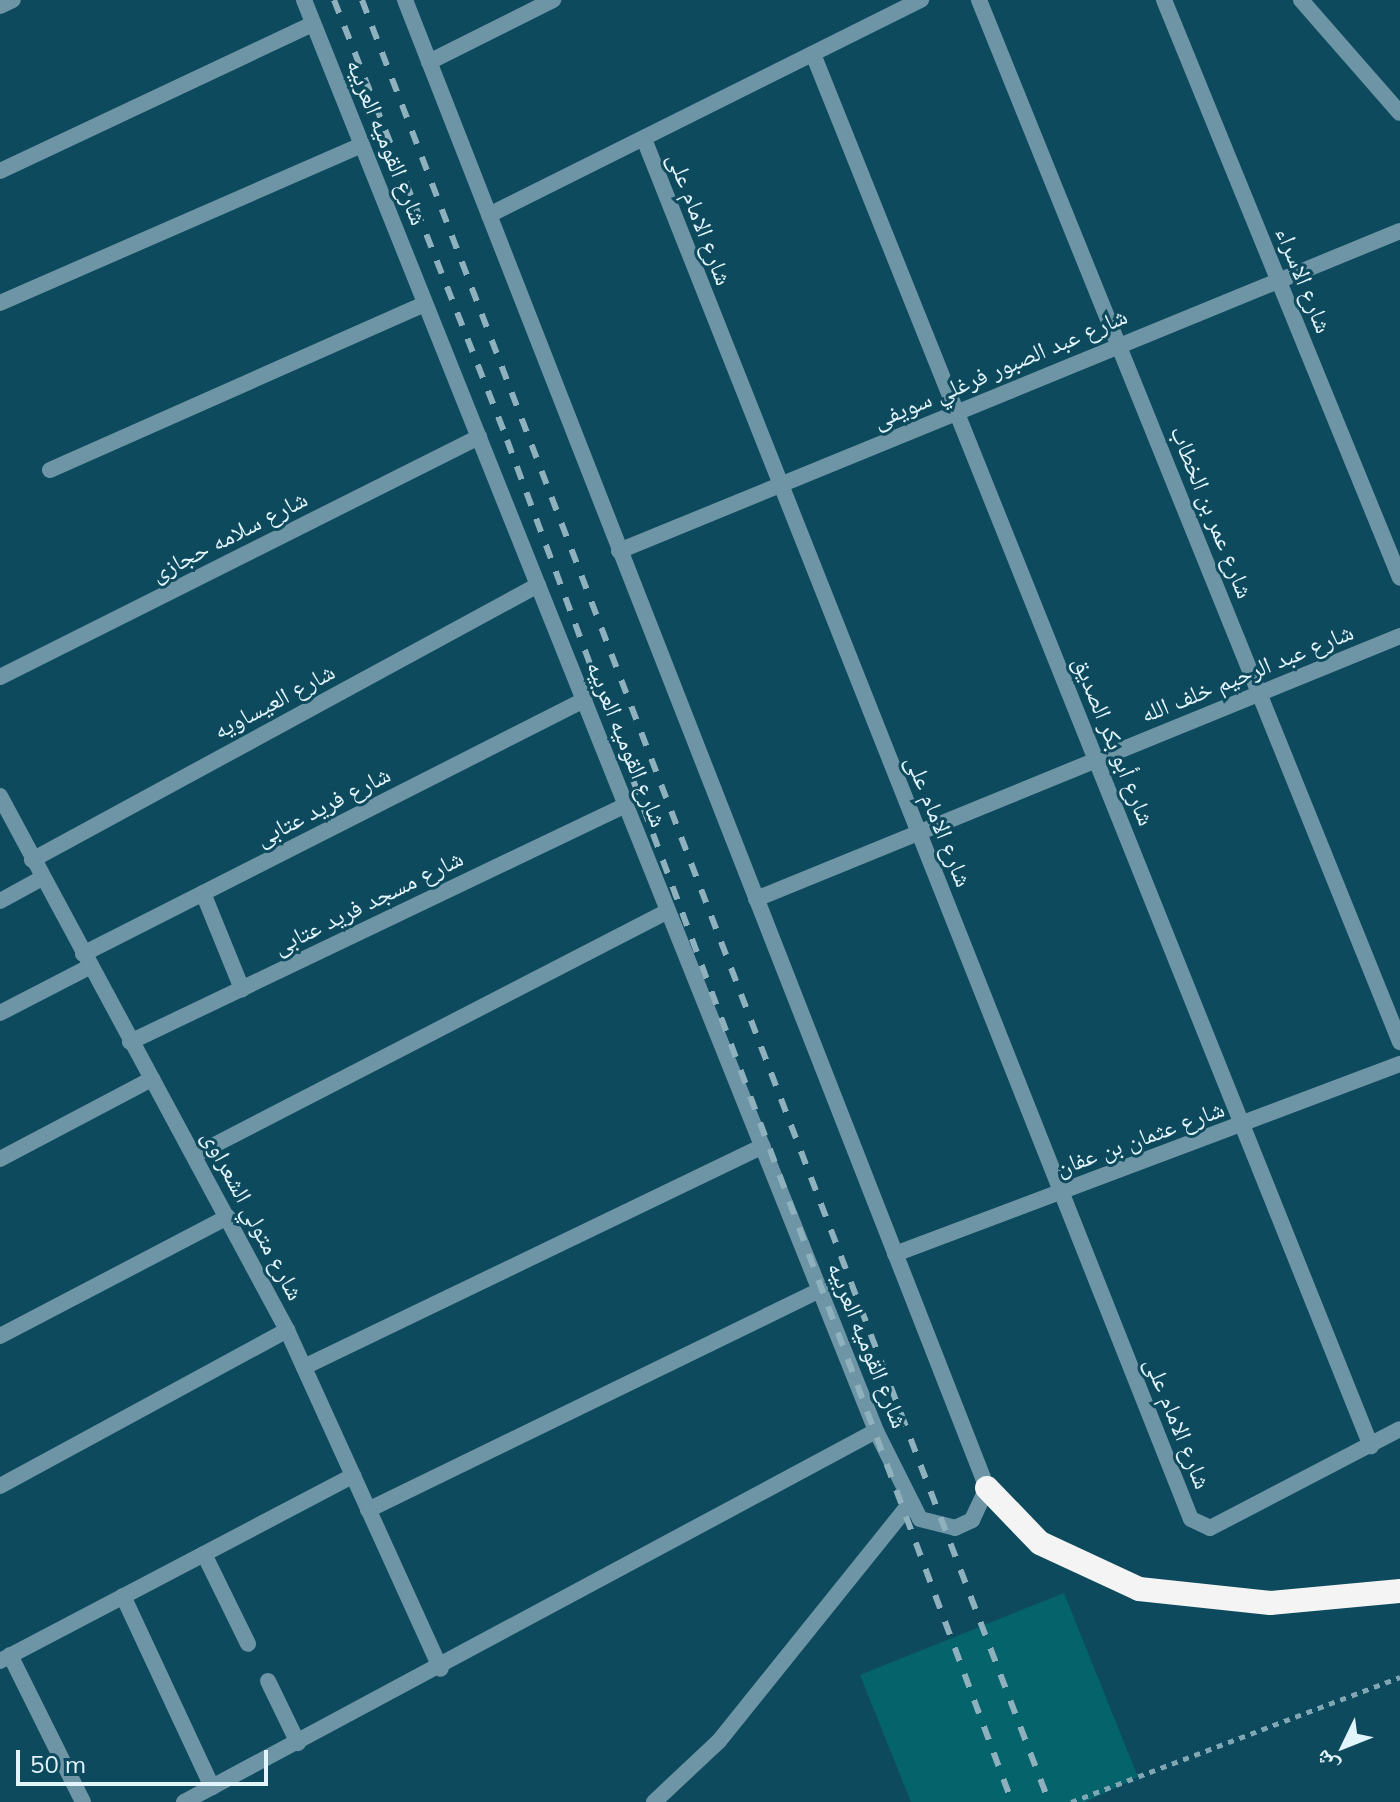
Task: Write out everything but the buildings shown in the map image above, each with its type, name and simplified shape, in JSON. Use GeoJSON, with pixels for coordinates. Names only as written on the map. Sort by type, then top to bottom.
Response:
{"type":"FeatureCollection","features":[{"type":"Feature","properties":{"kind":"highway"},"geometry":{"type":"LineString","coordinates":[[987,1488],[1040,1543],[1139,1589],[1270,1603],[1400,1591]]}},
{"type":"Feature","properties":{"kind":"street"},"geometry":{"type":"LineString","coordinates":[[0,6],[13,0]]}},
{"type":"Feature","properties":{"kind":"street","name":"شارع القوميه العربيه"},"geometry":{"type":"LineString","coordinates":[[304,0],[876,1431],[909,1505]]}},
{"type":"Feature","properties":{"kind":"street"},"geometry":{"type":"LineString","coordinates":[[405,0],[987,1488],[972,1520],[955,1528],[936,1528],[909,1505],[719,1741],[654,1802]]}},
{"type":"Feature","properties":{"kind":"street"},"geometry":{"type":"LineString","coordinates":[[429,62],[553,0]]}},
{"type":"Feature","properties":{"kind":"street"},"geometry":{"type":"LineString","coordinates":[[489,215],[921,0]]}},
{"type":"Feature","properties":{"kind":"street","name":"شارع عمر بن الخطاب"},"geometry":{"type":"LineString","coordinates":[[979,0],[1400,1042]]}},
{"type":"Feature","properties":{"kind":"street","name":"شارع الاسراء"},"geometry":{"type":"LineString","coordinates":[[1164,0],[1400,578]]}},
{"type":"Feature","properties":{"kind":"street"},"geometry":{"type":"LineString","coordinates":[[1301,0],[1400,113]]}},
{"type":"Feature","properties":{"kind":"street"},"geometry":{"type":"LineString","coordinates":[[0,171],[313,24]]}},
{"type":"Feature","properties":{"kind":"street","name":"شارع أبو بكر الصديق"},"geometry":{"type":"LineString","coordinates":[[813,54],[1371,1446]]}},
{"type":"Feature","properties":{"kind":"street","name":"شارع الامام على"},"geometry":{"type":"LineString","coordinates":[[644,139],[778,486],[1191,1519],[1210,1528],[1371,1446]]}},
{"type":"Feature","properties":{"kind":"street"},"geometry":{"type":"LineString","coordinates":[[0,303],[362,145]]}},
{"type":"Feature","properties":{"kind":"street","name":"شارع عبد الصبور فرغلي سويفى"},"geometry":{"type":"LineString","coordinates":[[619,551],[1118,343],[1400,231]]}},
{"type":"Feature","properties":{"kind":"street"},"geometry":{"type":"LineString","coordinates":[[50,470],[425,304]]}},
{"type":"Feature","properties":{"kind":"street","name":"شارع سلامه حجازى"},"geometry":{"type":"LineString","coordinates":[[0,677],[479,437]]}},
{"type":"Feature","properties":{"kind":"street","name":"شارع العيساويه"},"geometry":{"type":"LineString","coordinates":[[32,860],[538,585]]}},
{"type":"Feature","properties":{"kind":"street","name":"شارع عبد الرحيم خلف الله"},"geometry":{"type":"LineString","coordinates":[[756,899],[1400,636]]}},
{"type":"Feature","properties":{"kind":"street","name":"شارع فريد عتابى"},"geometry":{"type":"LineString","coordinates":[[0,1013],[203,893],[584,700]]}},
{"type":"Feature","properties":{"kind":"street","name":"شارع متولي الشعراوى"},"geometry":{"type":"LineString","coordinates":[[0,796],[287,1330],[441,1669]]}},
{"type":"Feature","properties":{"kind":"street","name":"شارع مسجد فريد عتابى"},"geometry":{"type":"LineString","coordinates":[[130,1042],[626,805]]}},
{"type":"Feature","properties":{"kind":"street"},"geometry":{"type":"LineString","coordinates":[[0,901],[42,878]]}},
{"type":"Feature","properties":{"kind":"street"},"geometry":{"type":"LineString","coordinates":[[203,893],[242,989]]}},
{"type":"Feature","properties":{"kind":"street"},"geometry":{"type":"LineString","coordinates":[[195,1155],[668,911]]}},
{"type":"Feature","properties":{"kind":"street","name":"شارع عثمان بن عفان"},"geometry":{"type":"LineString","coordinates":[[895,1254],[1400,1064]]}},
{"type":"Feature","properties":{"kind":"street"},"geometry":{"type":"LineString","coordinates":[[0,1159],[152,1079]]}},
{"type":"Feature","properties":{"kind":"street"},"geometry":{"type":"LineString","coordinates":[[304,1367],[763,1146]]}},
{"type":"Feature","properties":{"kind":"street"},"geometry":{"type":"LineString","coordinates":[[0,1336],[228,1217]]}},
{"type":"Feature","properties":{"kind":"street"},"geometry":{"type":"LineString","coordinates":[[368,1510],[820,1290]]}},
{"type":"Feature","properties":{"kind":"street"},"geometry":{"type":"LineString","coordinates":[[0,1486],[287,1330]]}},
{"type":"Feature","properties":{"kind":"street"},"geometry":{"type":"LineString","coordinates":[[1371,1446],[1400,1429]]}},
{"type":"Feature","properties":{"kind":"street"},"geometry":{"type":"LineString","coordinates":[[184,1802],[441,1669],[876,1431]]}},
{"type":"Feature","properties":{"kind":"street"},"geometry":{"type":"LineString","coordinates":[[83,1802],[5,1658],[353,1476]]}},
{"type":"Feature","properties":{"kind":"street"},"geometry":{"type":"LineString","coordinates":[[204,1554],[248,1644]]}},
{"type":"Feature","properties":{"kind":"street"},"geometry":{"type":"LineString","coordinates":[[123,1596],[212,1787]]}},
{"type":"Feature","properties":{"kind":"street"},"geometry":{"type":"LineString","coordinates":[[268,1681],[298,1743]]}},
{"type":"Feature","properties":{"kind":"path"},"geometry":{"type":"LineString","coordinates":[[1071,1802],[1400,1677]]}},
{"type":"Feature","properties":{"kind":"railway"},"geometry":{"type":"LineString","coordinates":[[334,0],[507,440],[1012,1802]]}},
{"type":"Feature","properties":{"kind":"railway"},"geometry":{"type":"LineString","coordinates":[[362,0],[1049,1802]]}}]}
